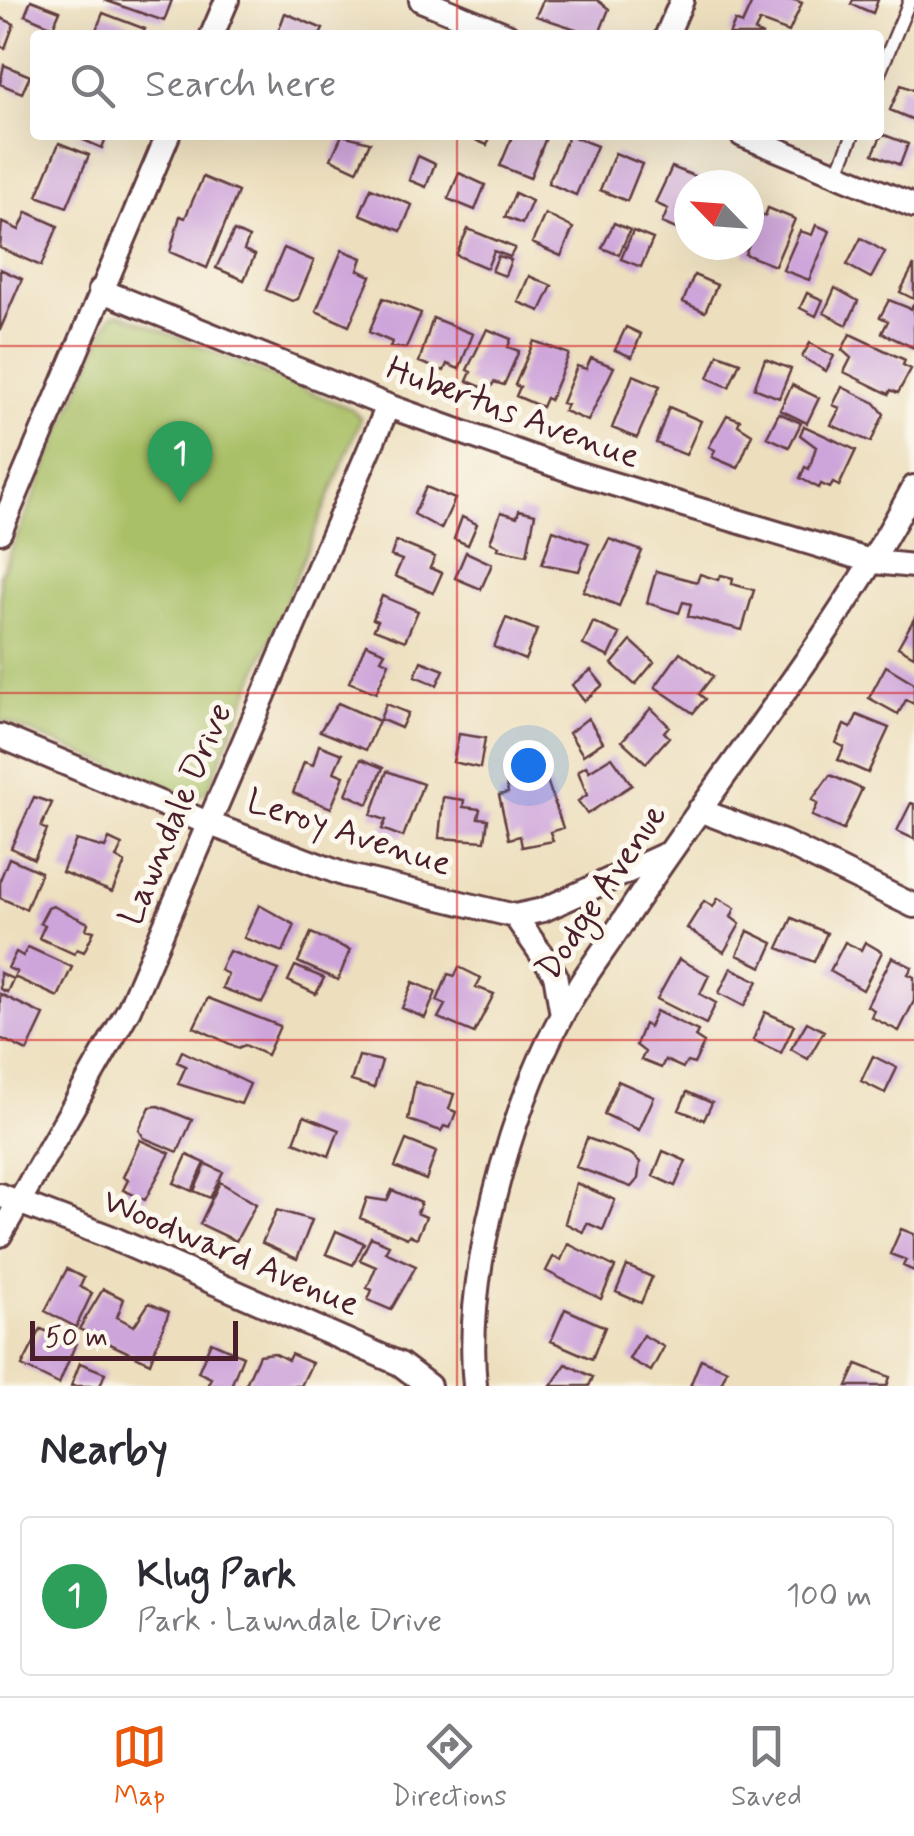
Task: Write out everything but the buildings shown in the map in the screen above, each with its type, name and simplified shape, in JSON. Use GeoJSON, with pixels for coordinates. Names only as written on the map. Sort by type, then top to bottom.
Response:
{"type":"FeatureCollection","features":[{"type":"Feature","properties":{"kind":"street"},"geometry":{"type":"LineString","coordinates":[[214,30],[227,0]]}},
{"type":"Feature","properties":{"kind":"street"},"geometry":{"type":"LineString","coordinates":[[421,0],[451,6],[497,30]]}},
{"type":"Feature","properties":{"kind":"street"},"geometry":{"type":"LineString","coordinates":[[669,30],[682,0]]}},
{"type":"Feature","properties":{"kind":"street"},"geometry":{"type":"LineString","coordinates":[[0,532],[166,140]]}},
{"type":"Feature","properties":{"kind":"street"},"geometry":{"type":"LineString","coordinates":[[754,140],[914,206]]}},
{"type":"Feature","properties":{"kind":"street","name":"Hubertus Avenue"},"geometry":{"type":"LineString","coordinates":[[100,290],[388,406],[630,492],[874,562],[914,566]]}},
{"type":"Feature","properties":{"kind":"street","name":"Lawndale Drive"},"geometry":{"type":"LineString","coordinates":[[0,1236],[9,1200],[130,1009],[388,406]]}},
{"type":"Feature","properties":{"kind":"street","name":"Dodge Avenue"},"geometry":{"type":"LineString","coordinates":[[475,1386],[470,1341],[490,1211],[562,1015],[698,810],[874,562],[914,486]]}},
{"type":"Feature","properties":{"kind":"street","name":"Leroy Avenue"},"geometry":{"type":"LineString","coordinates":[[0,736],[210,824],[345,874],[515,916]]}},
{"type":"Feature","properties":{"kind":"street"},"geometry":{"type":"LineString","coordinates":[[698,810],[783,842],[914,906]]}},
{"type":"Feature","properties":{"kind":"street"},"geometry":{"type":"LineString","coordinates":[[562,1015],[555,974],[515,916],[543,910],[668,854]]}},
{"type":"Feature","properties":{"kind":"street","name":"Woodward Avenue"},"geometry":{"type":"LineString","coordinates":[[9,1200],[110,1237],[400,1364],[429,1386]]}},
{"type":"Feature","properties":{"kind":"lane"},"geometry":{"type":"LineString","coordinates":[[884,62],[910,0]]}},
{"type":"Feature","properties":{"kind":"lane"},"geometry":{"type":"LineString","coordinates":[[837,174],[851,140]]}},
{"type":"Feature","properties":{"kind":"green space"},"geometry":{"type":"Polygon","coordinates":[[[120,313],[352,409],[361,419],[208,790],[193,799],[0,720],[0,576],[107,324],[112,315],[120,313]]]}},
{"type":"Feature","properties":{"kind":"place","name":"Klug Park"},"geometry":{"type":"Point","coordinates":[180,503]}}]}
